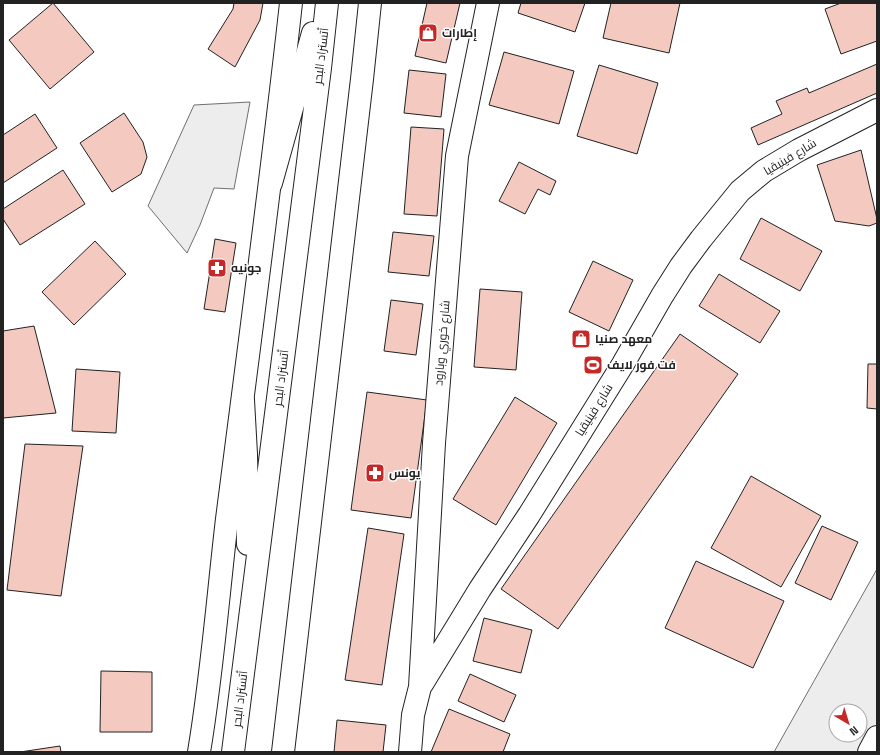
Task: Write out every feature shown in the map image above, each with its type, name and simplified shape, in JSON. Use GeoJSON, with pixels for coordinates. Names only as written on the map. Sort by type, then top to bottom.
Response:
{"type":"FeatureCollection","features":[{"type":"Feature","properties":{"kind":"main road"},"geometry":{"type":"LineString","coordinates":[[199,752],[205,717],[224,549],[271,183],[291,3]]}},
{"type":"Feature","properties":{"kind":"main road"},"geometry":{"type":"LineString","coordinates":[[271,183],[321,3]]}},
{"type":"Feature","properties":{"kind":"main road","name":"أتستراد البحر"},"geometry":{"type":"LineString","coordinates":[[233,752],[327,3]]}},
{"type":"Feature","properties":{"kind":"main road"},"geometry":{"type":"LineString","coordinates":[[283,752],[362,87],[370,3]]}},
{"type":"Feature","properties":{"kind":"main road","name":"شارع خوري وبارود"},"geometry":{"type":"LineString","coordinates":[[420,687],[434,443],[457,156],[488,3]]}},
{"type":"Feature","properties":{"kind":"main road","name":"شارع فينيقيا"},"geometry":{"type":"LineString","coordinates":[[420,687],[480,589],[529,515],[623,364],[662,296],[681,266],[701,239],[740,191],[764,171],[799,150],[877,110]]}},
{"type":"Feature","properties":{"kind":"main road"},"geometry":{"type":"LineString","coordinates":[[243,400],[248,538],[254,587]]}},
{"type":"Feature","properties":{"kind":"main road"},"geometry":{"type":"LineString","coordinates":[[410,751],[413,715],[420,687]]}},
{"type":"Feature","properties":{"kind":"main road"},"geometry":{"type":"LineString","coordinates":[[869,752],[877,738]]}},
{"type":"Feature","properties":{"kind":"shaded area"},"geometry":{"type":"Polygon","coordinates":[[[250,102],[234,189],[214,188],[200,225],[187,253],[148,206],[194,105],[250,102]]]}},
{"type":"Feature","properties":{"kind":"shaded area"},"geometry":{"type":"Polygon","coordinates":[[[877,569],[877,752],[774,752],[877,569]]]}},
{"type":"Feature","properties":{"kind":"building"},"geometry":{"type":"Polygon","coordinates":[[[53,3],[94,52],[50,89],[9,40],[53,3]]]}},
{"type":"Feature","properties":{"kind":"building"},"geometry":{"type":"Polygon","coordinates":[[[234,3],[263,3],[260,20],[235,67],[208,49],[233,9],[234,3]]]}},
{"type":"Feature","properties":{"kind":"building"},"geometry":{"type":"Polygon","coordinates":[[[427,3],[460,3],[446,63],[415,56],[427,3]]]}},
{"type":"Feature","properties":{"kind":"building"},"geometry":{"type":"Polygon","coordinates":[[[521,3],[585,3],[575,32],[518,13],[521,3]]]}},
{"type":"Feature","properties":{"kind":"building"},"geometry":{"type":"Polygon","coordinates":[[[611,3],[680,3],[669,53],[603,38],[611,3]]]}},
{"type":"Feature","properties":{"kind":"building"},"geometry":{"type":"Polygon","coordinates":[[[841,3],[877,3],[877,41],[841,54],[825,9],[841,3]]]}},
{"type":"Feature","properties":{"kind":"building"},"geometry":{"type":"Polygon","coordinates":[[[504,52],[574,71],[559,124],[489,105],[504,52]]]}},
{"type":"Feature","properties":{"kind":"building"},"geometry":{"type":"Polygon","coordinates":[[[877,64],[877,93],[758,145],[751,128],[782,114],[776,101],[807,88],[809,93],[877,64]]]}},
{"type":"Feature","properties":{"kind":"building"},"geometry":{"type":"Polygon","coordinates":[[[599,65],[658,83],[637,154],[577,136],[599,65]]]}},
{"type":"Feature","properties":{"kind":"building"},"geometry":{"type":"Polygon","coordinates":[[[409,70],[446,74],[441,117],[404,113],[409,70]]]}},
{"type":"Feature","properties":{"kind":"building"},"geometry":{"type":"Polygon","coordinates":[[[124,113],[143,142],[147,157],[141,174],[112,192],[80,143],[124,113]]]}},
{"type":"Feature","properties":{"kind":"building"},"geometry":{"type":"Polygon","coordinates":[[[35,114],[57,148],[3,183],[3,135],[35,114]]]}},
{"type":"Feature","properties":{"kind":"building"},"geometry":{"type":"Polygon","coordinates":[[[411,127],[444,129],[437,216],[404,214],[411,127]]]}},
{"type":"Feature","properties":{"kind":"building"},"geometry":{"type":"Polygon","coordinates":[[[861,150],[877,219],[877,223],[869,226],[835,221],[817,165],[861,150]]]}},
{"type":"Feature","properties":{"kind":"building"},"geometry":{"type":"Polygon","coordinates":[[[519,162],[556,181],[550,195],[538,189],[525,214],[499,201],[519,162]]]}},
{"type":"Feature","properties":{"kind":"building"},"geometry":{"type":"Polygon","coordinates":[[[63,170],[85,204],[20,245],[3,219],[3,209],[63,170]]]}},
{"type":"Feature","properties":{"kind":"building"},"geometry":{"type":"Polygon","coordinates":[[[761,218],[822,251],[800,291],[740,259],[761,218]]]}},
{"type":"Feature","properties":{"kind":"building"},"geometry":{"type":"Polygon","coordinates":[[[393,232],[434,236],[429,276],[388,272],[393,232]]]}},
{"type":"Feature","properties":{"kind":"building"},"geometry":{"type":"Polygon","coordinates":[[[215,239],[236,243],[225,312],[204,309],[215,239]]]}},
{"type":"Feature","properties":{"kind":"building"},"geometry":{"type":"Polygon","coordinates":[[[95,241],[126,274],[74,325],[42,292],[95,241]]]}},
{"type":"Feature","properties":{"kind":"building"},"geometry":{"type":"Polygon","coordinates":[[[593,261],[633,280],[609,331],[569,312],[593,261]]]}},
{"type":"Feature","properties":{"kind":"building"},"geometry":{"type":"Polygon","coordinates":[[[719,274],[780,311],[760,343],[699,306],[719,274]]]}},
{"type":"Feature","properties":{"kind":"building"},"geometry":{"type":"Polygon","coordinates":[[[480,289],[522,292],[516,370],[474,367],[480,289]]]}},
{"type":"Feature","properties":{"kind":"building"},"geometry":{"type":"Polygon","coordinates":[[[391,300],[423,304],[416,355],[384,351],[391,300]]]}},
{"type":"Feature","properties":{"kind":"building"},"geometry":{"type":"Polygon","coordinates":[[[34,326],[56,413],[3,418],[3,331],[34,326]]]}},
{"type":"Feature","properties":{"kind":"building"},"geometry":{"type":"Polygon","coordinates":[[[680,334],[738,374],[558,629],[501,589],[680,334]]]}},
{"type":"Feature","properties":{"kind":"building"},"geometry":{"type":"Polygon","coordinates":[[[868,364],[877,364],[877,409],[867,408],[868,364]]]}},
{"type":"Feature","properties":{"kind":"building"},"geometry":{"type":"Polygon","coordinates":[[[76,369],[120,372],[116,433],[72,431],[76,369]]]}},
{"type":"Feature","properties":{"kind":"building"},"geometry":{"type":"Polygon","coordinates":[[[367,392],[427,400],[411,518],[351,510],[367,392]]]}},
{"type":"Feature","properties":{"kind":"building"},"geometry":{"type":"Polygon","coordinates":[[[515,397],[557,423],[496,525],[453,499],[515,397]]]}},
{"type":"Feature","properties":{"kind":"building"},"geometry":{"type":"Polygon","coordinates":[[[25,444],[83,446],[61,596],[7,590],[25,444]]]}},
{"type":"Feature","properties":{"kind":"building"},"geometry":{"type":"Polygon","coordinates":[[[751,476],[821,516],[781,587],[711,548],[751,476]]]}},
{"type":"Feature","properties":{"kind":"building"},"geometry":{"type":"Polygon","coordinates":[[[822,526],[858,542],[831,600],[795,583],[822,526]]]}},
{"type":"Feature","properties":{"kind":"building"},"geometry":{"type":"Polygon","coordinates":[[[368,528],[404,534],[382,685],[345,680],[368,528]]]}},
{"type":"Feature","properties":{"kind":"building"},"geometry":{"type":"Polygon","coordinates":[[[696,561],[784,601],[753,668],[665,628],[696,561]]]}},
{"type":"Feature","properties":{"kind":"building"},"geometry":{"type":"Polygon","coordinates":[[[484,618],[532,630],[521,673],[473,661],[484,618]]]}},
{"type":"Feature","properties":{"kind":"building"},"geometry":{"type":"Polygon","coordinates":[[[101,671],[152,672],[152,732],[100,732],[101,671]]]}},
{"type":"Feature","properties":{"kind":"building"},"geometry":{"type":"Polygon","coordinates":[[[470,674],[516,695],[504,722],[458,701],[470,674]]]}},
{"type":"Feature","properties":{"kind":"building"},"geometry":{"type":"Polygon","coordinates":[[[449,709],[510,734],[503,752],[431,752],[449,709]]]}},
{"type":"Feature","properties":{"kind":"building"},"geometry":{"type":"Polygon","coordinates":[[[337,720],[386,725],[383,752],[334,752],[337,720]]]}},
{"type":"Feature","properties":{"kind":"building"},"geometry":{"type":"Polygon","coordinates":[[[60,746],[61,752],[20,752],[60,746]]]}},
{"type":"Feature","properties":{"kind":"place","name":"إطارات"},"geometry":{"type":"Point","coordinates":[428,33]}},
{"type":"Feature","properties":{"kind":"place","name":"جونيه"},"geometry":{"type":"Point","coordinates":[217,268]}},
{"type":"Feature","properties":{"kind":"place","name":"معهد صنيا"},"geometry":{"type":"Point","coordinates":[581,339]}},
{"type":"Feature","properties":{"kind":"place","name":"فت فور لايف"},"geometry":{"type":"Point","coordinates":[593,365]}},
{"type":"Feature","properties":{"kind":"place","name":"يونس"},"geometry":{"type":"Point","coordinates":[375,473]}}]}
